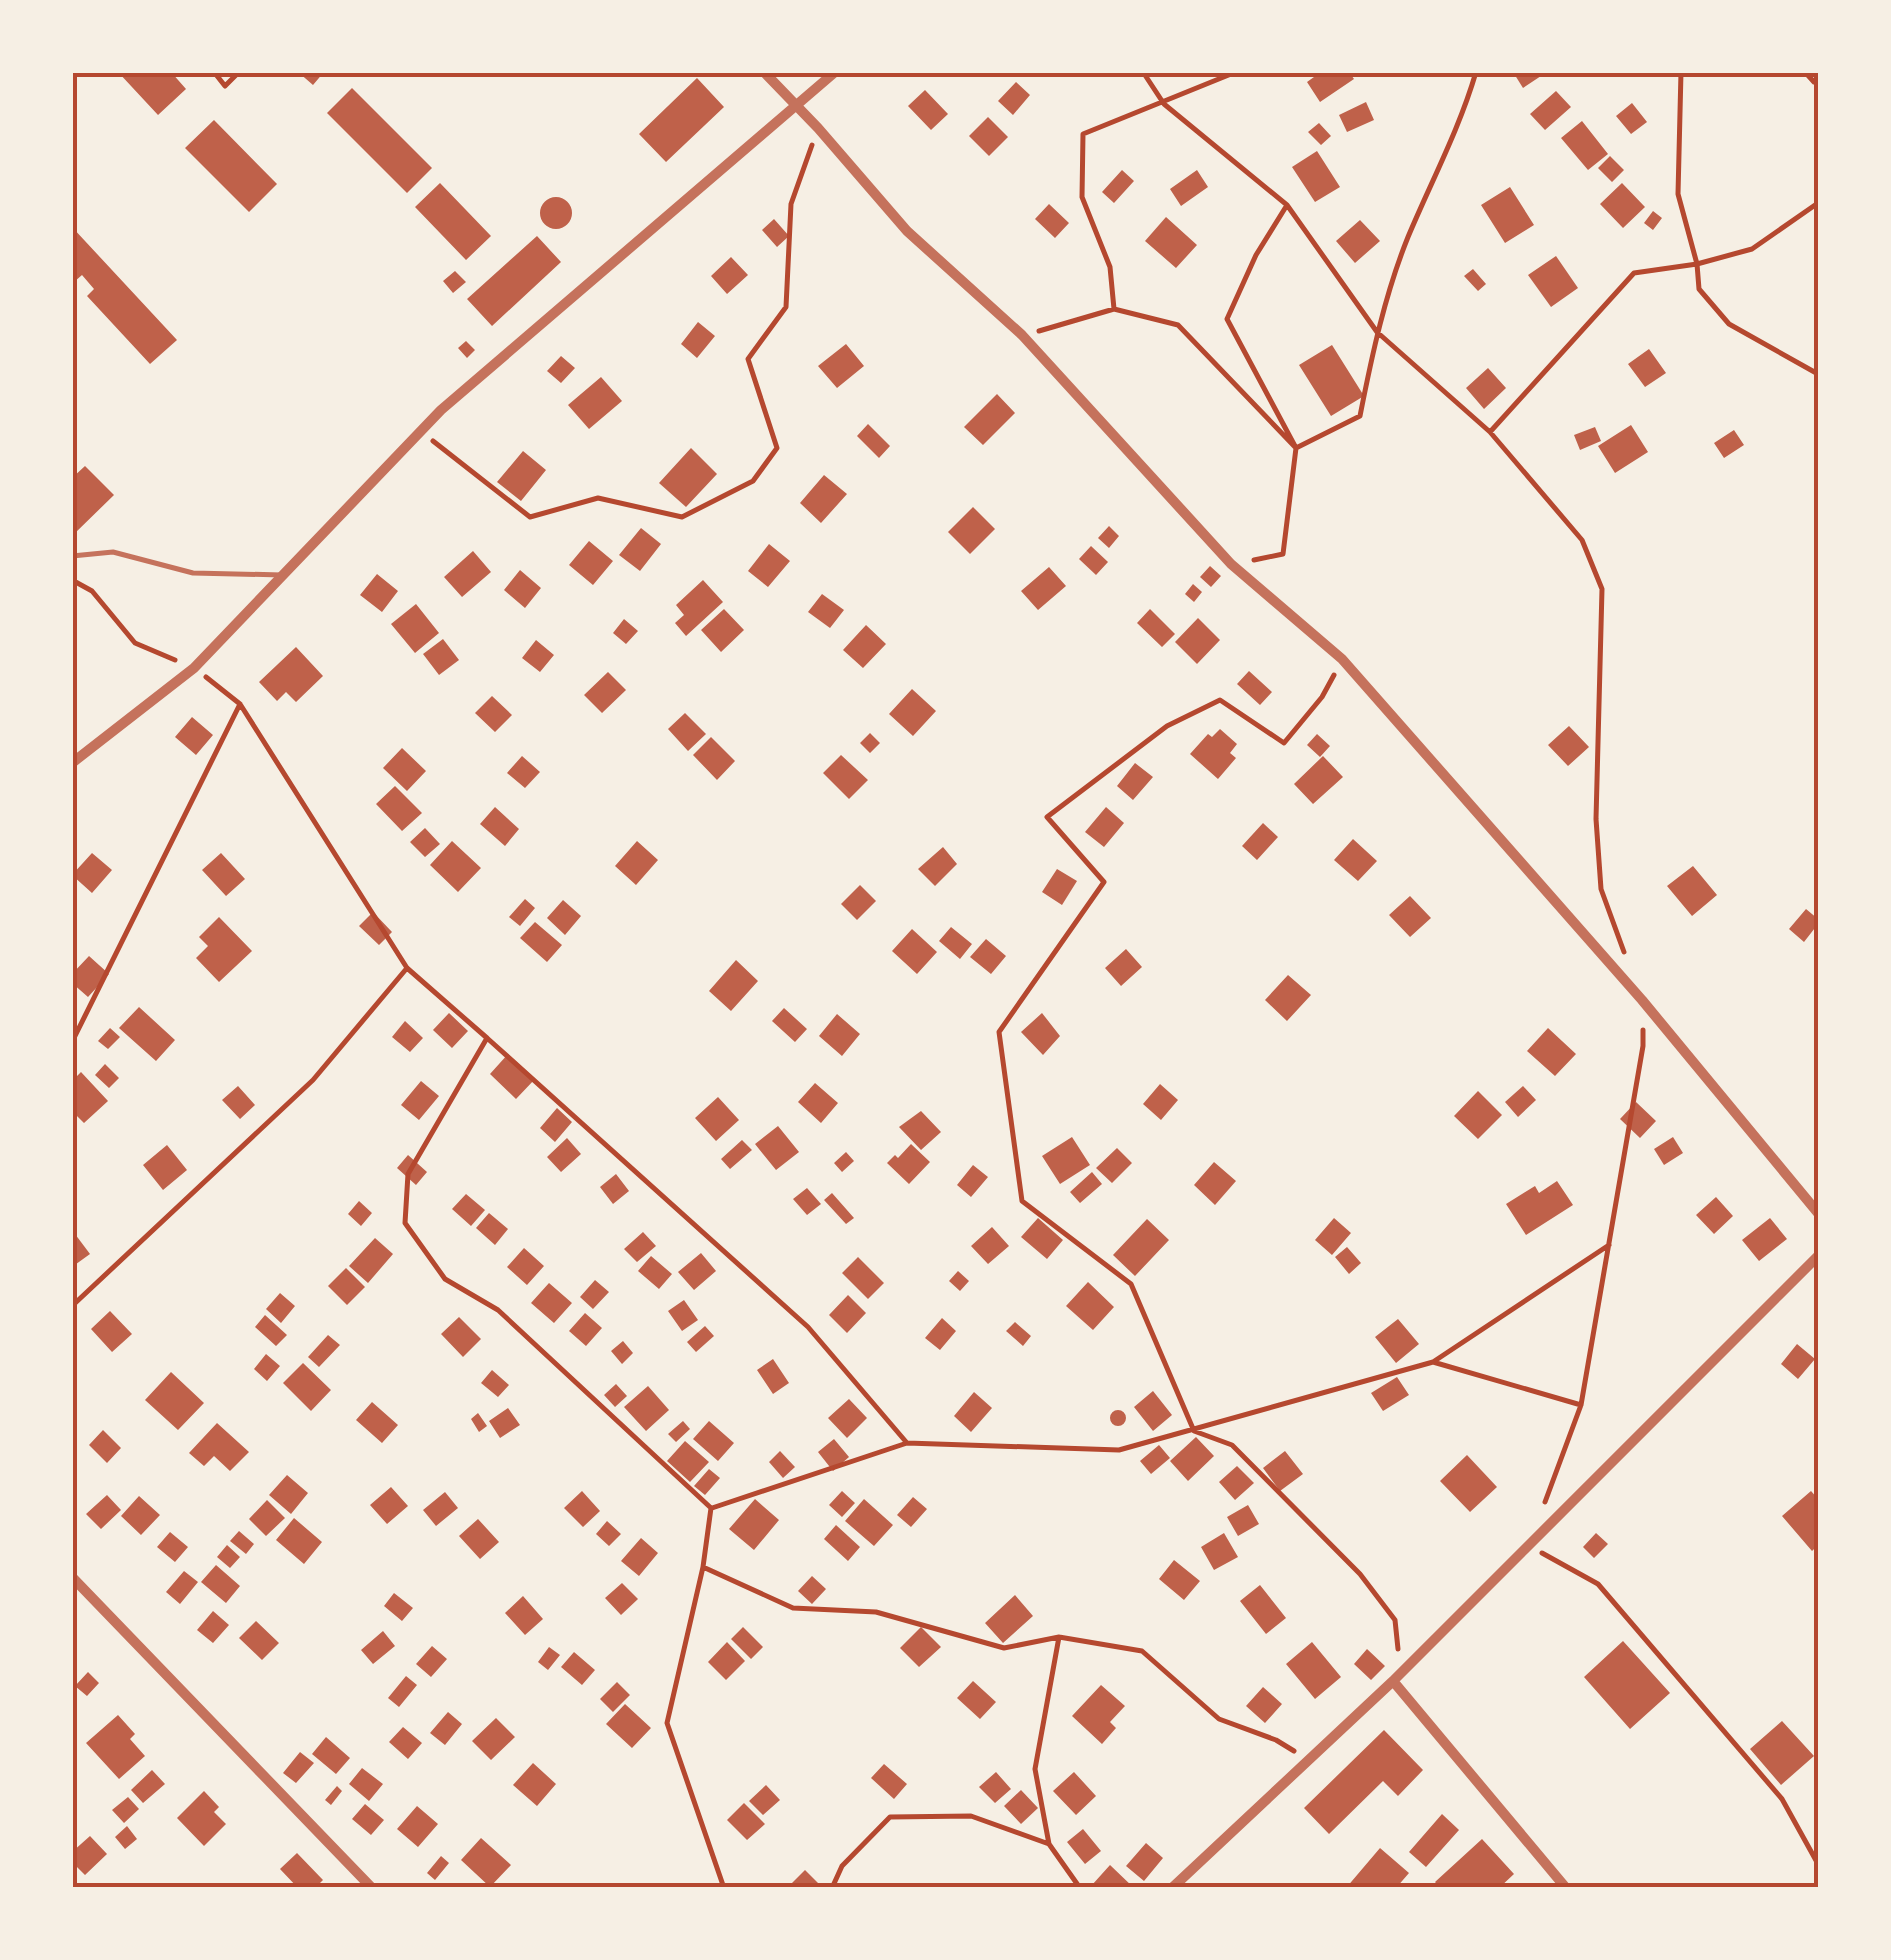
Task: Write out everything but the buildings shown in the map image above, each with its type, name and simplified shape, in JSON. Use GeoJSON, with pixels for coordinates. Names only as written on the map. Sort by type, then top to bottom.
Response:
{"type":"FeatureCollection","features":[{"type":"Feature","properties":{"kind":"street"},"geometry":{"type":"LineString","coordinates":[[764,72],[907,231],[1022,336],[1231,564],[1342,659],[1642,1000],[1818,1213]]}},
{"type":"Feature","properties":{"kind":"street"},"geometry":{"type":"LineString","coordinates":[[72,763],[194,668],[420,430],[835,72]]}},
{"type":"Feature","properties":{"kind":"street"},"geometry":{"type":"LineString","coordinates":[[1172,1888],[1397,1677],[1818,1256]]}},
{"type":"Feature","properties":{"kind":"street"},"geometry":{"type":"LineString","coordinates":[[72,1577],[372,1888]]}},
{"type":"Feature","properties":{"kind":"street"},"geometry":{"type":"LineString","coordinates":[[1397,1677],[1566,1888]]}},
{"type":"Feature","properties":{"kind":"lane"},"geometry":{"type":"LineString","coordinates":[[72,556],[113,552],[193,572],[286,575]]}},
{"type":"Feature","properties":{"kind":"path"},"geometry":{"type":"LineString","coordinates":[[214,72],[225,86],[239,72]]}},
{"type":"Feature","properties":{"kind":"path"},"geometry":{"type":"LineString","coordinates":[[1142,72],[1164,104],[1287,205],[1377,332],[1490,432],[1582,540],[1602,589],[1596,819],[1600,889],[1628,963]]}},
{"type":"Feature","properties":{"kind":"path"},"geometry":{"type":"LineString","coordinates":[[1114,309],[1110,266],[1082,197],[1083,134],[1236,72]]}},
{"type":"Feature","properties":{"kind":"path"},"geometry":{"type":"LineString","coordinates":[[1296,448],[1360,416],[1377,332],[1407,240],[1464,113],[1476,72]]}},
{"type":"Feature","properties":{"kind":"path"},"geometry":{"type":"LineString","coordinates":[[1681,72],[1678,194],[1697,264],[1699,289],[1729,324],[1818,374]]}},
{"type":"Feature","properties":{"kind":"path"},"geometry":{"type":"LineString","coordinates":[[1805,72],[1814,82],[1818,79]]}},
{"type":"Feature","properties":{"kind":"path"},"geometry":{"type":"LineString","coordinates":[[420,430],[530,517],[598,498],[682,517],[753,481],[777,448],[748,358],[786,308],[791,204],[818,128]]}},
{"type":"Feature","properties":{"kind":"path"},"geometry":{"type":"LineString","coordinates":[[1490,432],[1634,273],[1697,264],[1752,249],[1818,202]]}},
{"type":"Feature","properties":{"kind":"path"},"geometry":{"type":"LineString","coordinates":[[1231,564],[1283,554],[1296,448],[1227,319],[1256,255],[1287,205]]}},
{"type":"Feature","properties":{"kind":"path"},"geometry":{"type":"LineString","coordinates":[[1022,336],[1114,309],[1178,325],[1296,448]]}},
{"type":"Feature","properties":{"kind":"path"},"geometry":{"type":"LineString","coordinates":[[72,580],[92,590],[135,642],[194,668],[240,704],[407,968],[808,1327],[907,1443]]}},
{"type":"Feature","properties":{"kind":"path"},"geometry":{"type":"LineString","coordinates":[[1342,659],[1322,697],[1284,743],[1220,700],[1167,726],[1046,818],[1104,882],[999,1032],[1022,1201],[1131,1284],[1194,1431],[1232,1446],[1360,1574],[1395,1620],[1397,1677]]}},
{"type":"Feature","properties":{"kind":"path"},"geometry":{"type":"LineString","coordinates":[[72,1042],[240,704]]}},
{"type":"Feature","properties":{"kind":"path"},"geometry":{"type":"LineString","coordinates":[[72,1306],[313,1080],[407,968]]}},
{"type":"Feature","properties":{"kind":"path"},"geometry":{"type":"LineString","coordinates":[[487,1038],[408,1174],[405,1223],[444,1279],[498,1310],[711,1508]]}},
{"type":"Feature","properties":{"kind":"path"},"geometry":{"type":"LineString","coordinates":[[711,1508],[907,1443],[1119,1450],[1433,1362],[1609,1244]]}},
{"type":"Feature","properties":{"kind":"path"},"geometry":{"type":"LineString","coordinates":[[1433,1362],[1580,1404]]}},
{"type":"Feature","properties":{"kind":"path"},"geometry":{"type":"LineString","coordinates":[[711,1508],[703,1567],[667,1723],[724,1888]]}},
{"type":"Feature","properties":{"kind":"path"},"geometry":{"type":"LineString","coordinates":[[703,1567],[793,1608],[876,1612],[1004,1648],[1059,1636],[1142,1651],[1218,1719],[1276,1740],[1310,1760]]}},
{"type":"Feature","properties":{"kind":"path"},"geometry":{"type":"LineString","coordinates":[[1059,1636],[1035,1769],[1050,1844],[1080,1888]]}},
{"type":"Feature","properties":{"kind":"path"},"geometry":{"type":"LineString","coordinates":[[832,1888],[842,1866],[890,1817],[970,1816],[1050,1844]]}}]}
